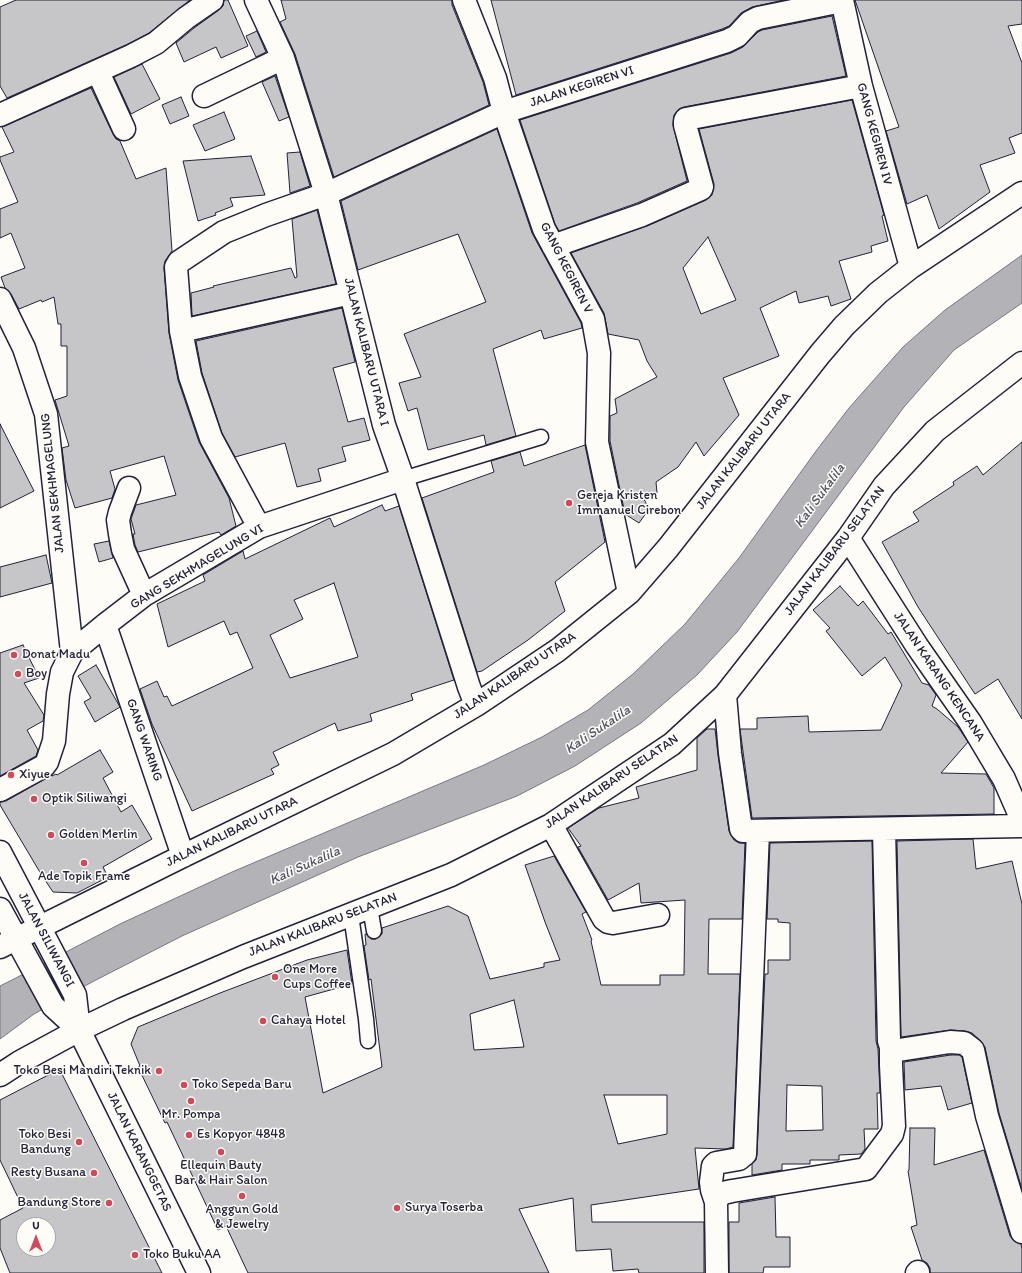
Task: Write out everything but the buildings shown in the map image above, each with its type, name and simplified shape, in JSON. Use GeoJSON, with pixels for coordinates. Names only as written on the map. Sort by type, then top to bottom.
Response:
{"type":"FeatureCollection","features":[{"type":"Feature","properties":{"kind":"street"},"geometry":{"type":"LineString","coordinates":[[0,114],[98,72],[156,43],[186,18],[212,0]]}},
{"type":"Feature","properties":{"kind":"street","name":"JALAN KALIBARU UTARA I"},"geometry":{"type":"LineString","coordinates":[[256,0],[283,58],[326,194],[384,425],[476,705]]}},
{"type":"Feature","properties":{"kind":"street","name":"GANG KEGIREN V"},"geometry":{"type":"LineString","coordinates":[[464,0],[495,78],[504,112],[544,229],[593,319],[599,353],[597,442],[628,593]]}},
{"type":"Feature","properties":{"kind":"street","name":"JALAN KEGIREN VI"},"geometry":{"type":"LineString","coordinates":[[259,527],[211,438],[190,376],[181,330],[176,267],[179,262],[224,232],[266,215],[326,194],[504,112],[727,41],[737,36],[750,22],[758,18],[842,0]]}},
{"type":"Feature","properties":{"kind":"street","name":"GANG KEGIREN IV"},"geometry":{"type":"LineString","coordinates":[[842,0],[861,86],[911,267]]}},
{"type":"Feature","properties":{"kind":"street"},"geometry":{"type":"LineString","coordinates":[[204,96],[283,58]]}},
{"type":"Feature","properties":{"kind":"street"},"geometry":{"type":"LineString","coordinates":[[98,72],[124,129]]}},
{"type":"Feature","properties":{"kind":"street"},"geometry":{"type":"LineString","coordinates":[[553,246],[642,215],[701,189],[702,187],[685,124],[687,118],[861,86]]}},
{"type":"Feature","properties":{"kind":"street","name":"JALAN KALIBARU UTARA"},"geometry":{"type":"LineString","coordinates":[[13,945],[42,932],[183,856],[393,754],[476,705],[558,650],[628,593],[668,548],[820,354],[844,326],[878,293],[911,267],[1022,193]]}},
{"type":"Feature","properties":{"kind":"street"},"geometry":{"type":"LineString","coordinates":[[181,330],[351,292]]}},
{"type":"Feature","properties":{"kind":"street","name":"JALAN SEKHMAGELUNG"},"geometry":{"type":"LineString","coordinates":[[0,299],[24,348],[46,414],[72,652]]}},
{"type":"Feature","properties":{"kind":"street","name":"JALAN KALIBARU SELATAN"},"geometry":{"type":"LineString","coordinates":[[0,1075],[20,1062],[79,1030],[123,1009],[242,957],[451,875],[551,825],[672,744],[725,694],[848,538],[884,486],[935,431],[1022,364]]}},
{"type":"Feature","properties":{"kind":"street","name":"GANG SEKHMAGELUNG VI"},"geometry":{"type":"LineString","coordinates":[[0,790],[44,766],[47,762],[54,741],[58,694],[62,672],[72,652],[104,625],[144,595],[259,527],[403,479]]}},
{"type":"Feature","properties":{"kind":"street"},"geometry":{"type":"LineString","coordinates":[[129,488],[118,520],[123,549],[144,595]]}},
{"type":"Feature","properties":{"kind":"street","name":"JALAN KARANG KENCANA"},"geometry":{"type":"LineString","coordinates":[[848,538],[917,646],[970,722],[1004,779],[1022,820]]}},
{"type":"Feature","properties":{"kind":"street","name":"GANG WARING"},"geometry":{"type":"LineString","coordinates":[[104,625],[183,856]]}},
{"type":"Feature","properties":{"kind":"street"},"geometry":{"type":"LineString","coordinates":[[725,694],[730,753],[741,829],[745,831],[1022,826]]}},
{"type":"Feature","properties":{"kind":"street"},"geometry":{"type":"LineString","coordinates":[[551,825],[604,919],[613,923],[658,916]]}},
{"type":"Feature","properties":{"kind":"street"},"geometry":{"type":"LineString","coordinates":[[716,1202],[719,1196],[723,1193],[732,1191],[866,1169],[892,1134],[894,1126],[891,1046],[889,1041],[884,829]]}},
{"type":"Feature","properties":{"kind":"street"},"geometry":{"type":"LineString","coordinates":[[717,1273],[716,1202],[712,1190],[713,1166],[716,1163],[739,1159],[745,1154],[758,831]]}},
{"type":"Feature","properties":{"kind":"street","name":"JALAN SILIWANGI"},"geometry":{"type":"LineString","coordinates":[[0,852],[6,879],[42,932],[75,995],[79,1030]]}},
{"type":"Feature","properties":{"kind":"street","name":"JALAN SILIWANGI"},"geometry":{"type":"LineString","coordinates":[[0,908],[13,945],[53,1006],[79,1030]]}},
{"type":"Feature","properties":{"kind":"street","name":"JALAN KARANGGETAS"},"geometry":{"type":"LineString","coordinates":[[79,1030],[199,1273]]}},
{"type":"Feature","properties":{"kind":"street"},"geometry":{"type":"LineString","coordinates":[[891,1046],[894,1049],[899,1050],[950,1042],[964,1043],[973,1050],[987,1116],[1022,1232]]}},
{"type":"Feature","properties":{"kind":"lane"},"geometry":{"type":"LineString","coordinates":[[403,479],[541,437]]}},
{"type":"Feature","properties":{"kind":"lane"},"geometry":{"type":"LineString","coordinates":[[360,911],[374,931]]}},
{"type":"Feature","properties":{"kind":"lane"},"geometry":{"type":"LineString","coordinates":[[360,911],[368,1042]]}},
{"type":"Feature","properties":{"kind":"water","name":"Kali Sukalila"},"geometry":{"type":"Polygon","coordinates":[[[1022,255],[1022,303],[954,350],[904,407],[737,632],[697,675],[641,723],[575,766],[517,796],[358,857],[182,936],[94,981],[34,1014],[0,1039],[0,986],[120,924],[232,872],[484,765],[542,737],[588,710],[633,674],[685,624],[739,558],[849,408],[903,347],[945,310],[1022,255]]]}},
{"type":"Feature","properties":{"kind":"place","name":"Gereja Kristen Immanuel Cirebon"},"geometry":{"type":"Point","coordinates":[569,503]}},
{"type":"Feature","properties":{"kind":"place","name":"Donat Madu"},"geometry":{"type":"Point","coordinates":[14,655]}},
{"type":"Feature","properties":{"kind":"place","name":"Boy"},"geometry":{"type":"Point","coordinates":[18,674]}},
{"type":"Feature","properties":{"kind":"place","name":"Xiyue"},"geometry":{"type":"Point","coordinates":[11,775]}},
{"type":"Feature","properties":{"kind":"place","name":"Optik Siliwangi"},"geometry":{"type":"Point","coordinates":[34,799]}},
{"type":"Feature","properties":{"kind":"place","name":"Golden Merlin"},"geometry":{"type":"Point","coordinates":[51,835]}},
{"type":"Feature","properties":{"kind":"place","name":"Ade Topik Frame"},"geometry":{"type":"Point","coordinates":[84,863]}},
{"type":"Feature","properties":{"kind":"place","name":"One More Cups Coffee"},"geometry":{"type":"Point","coordinates":[275,977]}},
{"type":"Feature","properties":{"kind":"place","name":"Cahaya Hotel"},"geometry":{"type":"Point","coordinates":[263,1021]}},
{"type":"Feature","properties":{"kind":"place","name":"Toko Besi Mandiri Teknik"},"geometry":{"type":"Point","coordinates":[159,1071]}},
{"type":"Feature","properties":{"kind":"place","name":"Toko Sepeda Baru"},"geometry":{"type":"Point","coordinates":[184,1085]}},
{"type":"Feature","properties":{"kind":"place","name":"Mr. Pompa"},"geometry":{"type":"Point","coordinates":[191,1101]}},
{"type":"Feature","properties":{"kind":"place","name":"Es Kopyor 4848"},"geometry":{"type":"Point","coordinates":[189,1135]}},
{"type":"Feature","properties":{"kind":"place","name":"Toko Besi Bandung"},"geometry":{"type":"Point","coordinates":[79,1142]}},
{"type":"Feature","properties":{"kind":"place","name":"Ellequin Bauty Bar & Hair Salon"},"geometry":{"type":"Point","coordinates":[221,1152]}},
{"type":"Feature","properties":{"kind":"place","name":"Resty Busana"},"geometry":{"type":"Point","coordinates":[94,1173]}},
{"type":"Feature","properties":{"kind":"place","name":"Anggun Gold & Jewelry"},"geometry":{"type":"Point","coordinates":[242,1196]}},
{"type":"Feature","properties":{"kind":"place","name":"Bandung Store"},"geometry":{"type":"Point","coordinates":[109,1203]}},
{"type":"Feature","properties":{"kind":"place","name":"Surya Toserba"},"geometry":{"type":"Point","coordinates":[397,1208]}},
{"type":"Feature","properties":{"kind":"place","name":"Toko Buku AA"},"geometry":{"type":"Point","coordinates":[135,1255]}}]}
